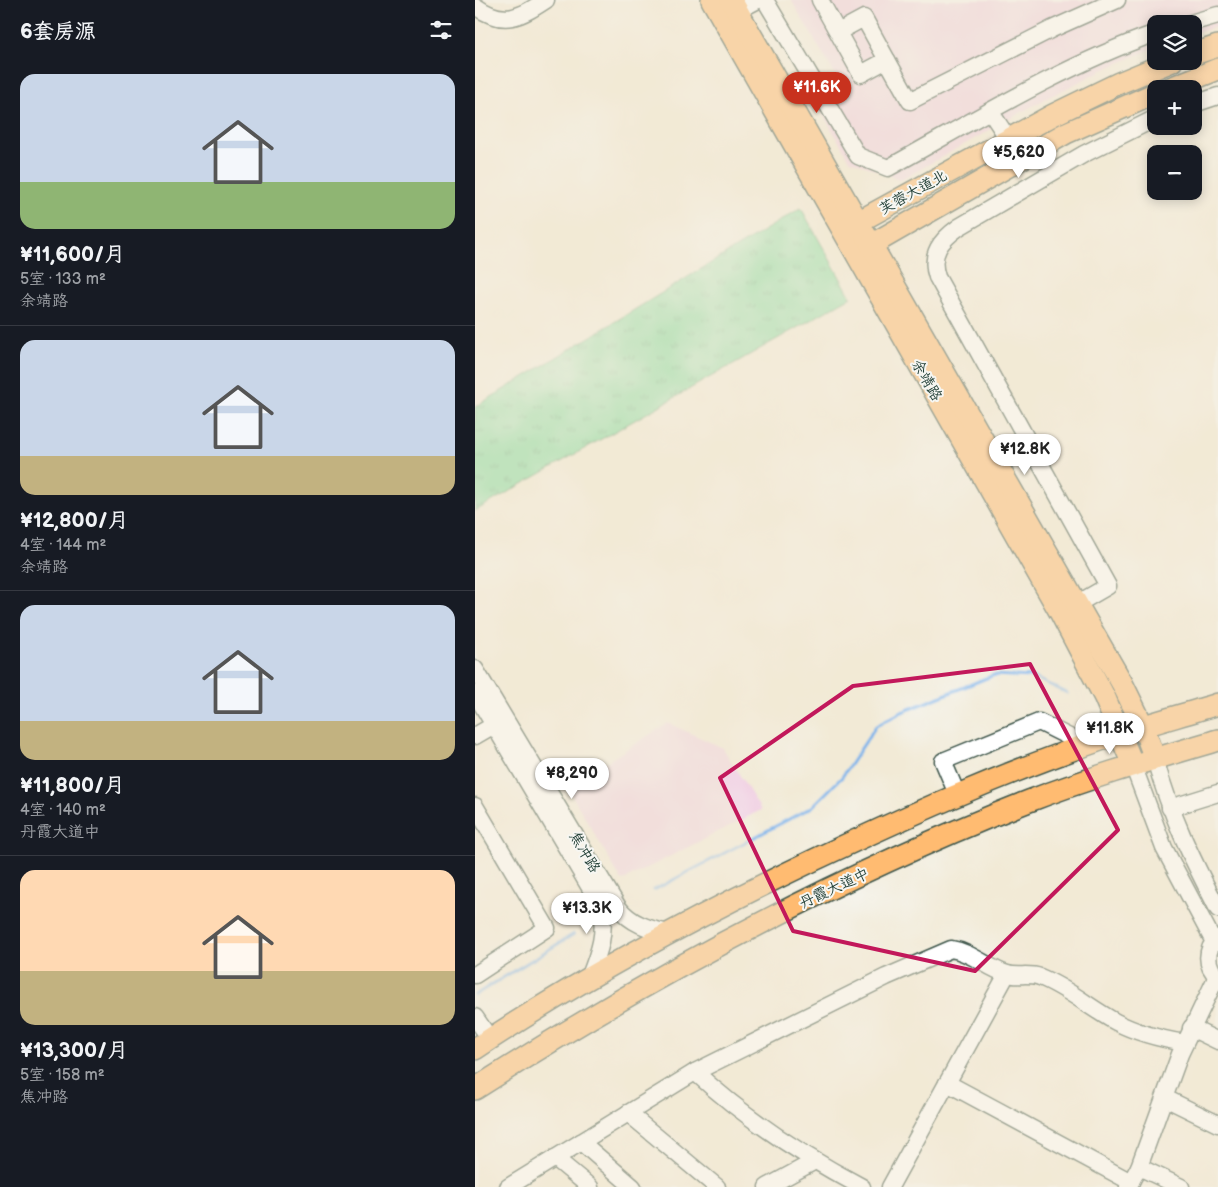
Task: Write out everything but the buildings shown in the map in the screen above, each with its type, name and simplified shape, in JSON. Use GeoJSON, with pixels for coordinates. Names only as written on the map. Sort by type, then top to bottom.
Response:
{"type":"FeatureCollection","features":[{"type":"Feature","properties":{"kind":"main road","name":"余靖路"},"geometry":{"type":"LineString","coordinates":[[712,0],[850,226]]}},
{"type":"Feature","properties":{"kind":"main road","name":"余靖路"},"geometry":{"type":"LineString","coordinates":[[734,6],[850,226],[1060,612],[1121,733],[1133,765]]}},
{"type":"Feature","properties":{"kind":"main road"},"geometry":{"type":"LineString","coordinates":[[1202,51],[1218,46]]}},
{"type":"Feature","properties":{"kind":"main road"},"geometry":{"type":"LineString","coordinates":[[1190,80],[1218,69]]}},
{"type":"Feature","properties":{"kind":"main road","name":"芙蓉大道北"},"geometry":{"type":"LineString","coordinates":[[850,226],[1009,140],[1119,84],[1152,70]]}},
{"type":"Feature","properties":{"kind":"main road","name":"芙蓉大道北"},"geometry":{"type":"LineString","coordinates":[[863,250],[1015,160],[1066,133],[1147,97]]}},
{"type":"Feature","properties":{"kind":"main road","name":"余靖路"},"geometry":{"type":"LineString","coordinates":[[863,250],[1077,604],[1122,683],[1143,726],[1155,758]]}},
{"type":"Feature","properties":{"kind":"main road"},"geometry":{"type":"LineString","coordinates":[[483,1044],[589,978],[669,932],[795,869],[957,794],[1085,745],[1218,704]]}},
{"type":"Feature","properties":{"kind":"main road","name":"丹霞大道中"},"geometry":{"type":"LineString","coordinates":[[475,1089],[602,1011],[797,906],[968,826],[1030,801],[1133,765],[1218,740]]}},
{"type":"Feature","properties":{"kind":"street"},"geometry":{"type":"LineString","coordinates":[[475,6],[497,18],[511,19],[528,12],[546,0]]}},
{"type":"Feature","properties":{"kind":"street"},"geometry":{"type":"LineString","coordinates":[[734,6],[758,0]]}},
{"type":"Feature","properties":{"kind":"street"},"geometry":{"type":"LineString","coordinates":[[765,0],[858,156],[888,168],[991,111],[1115,48],[1147,36]]}},
{"type":"Feature","properties":{"kind":"street"},"geometry":{"type":"LineString","coordinates":[[820,0],[861,74],[887,60]]}},
{"type":"Feature","properties":{"kind":"street"},"geometry":{"type":"LineString","coordinates":[[838,32],[864,18],[910,102],[1044,34],[1117,0]]}},
{"type":"Feature","properties":{"kind":"street"},"geometry":{"type":"LineString","coordinates":[[1202,20],[1218,15]]}},
{"type":"Feature","properties":{"kind":"street"},"geometry":{"type":"LineString","coordinates":[[1202,101],[1218,96]]}},
{"type":"Feature","properties":{"kind":"street"},"geometry":{"type":"LineString","coordinates":[[1132,103],[1147,119]]}},
{"type":"Feature","properties":{"kind":"street"},"geometry":{"type":"LineString","coordinates":[[991,111],[1009,140]]}},
{"type":"Feature","properties":{"kind":"street"},"geometry":{"type":"LineString","coordinates":[[1077,604],[1108,586],[937,277],[934,259],[936,250],[942,241],[959,227],[1076,158],[1147,122]]}},
{"type":"Feature","properties":{"kind":"street","name":"焦冲路"},"geometry":{"type":"LineString","coordinates":[[475,669],[618,907],[631,920],[642,926],[669,932]]}},
{"type":"Feature","properties":{"kind":"street","name":"焦冲路"},"geometry":{"type":"LineString","coordinates":[[475,693],[599,903],[604,922],[602,940],[589,978]]}},
{"type":"Feature","properties":{"kind":"street"},"geometry":{"type":"LineString","coordinates":[[957,794],[943,761],[1039,722],[1085,745]]}},
{"type":"Feature","properties":{"kind":"street"},"geometry":{"type":"LineString","coordinates":[[475,736],[494,725]]}},
{"type":"Feature","properties":{"kind":"street"},"geometry":{"type":"LineString","coordinates":[[1155,758],[1170,808],[1183,840],[1218,909]]}},
{"type":"Feature","properties":{"kind":"street"},"geometry":{"type":"LineString","coordinates":[[947,1083],[1130,1184],[1139,1167],[1191,1028],[1217,976],[1208,960],[1216,940],[1164,848],[1133,765]]}},
{"type":"Feature","properties":{"kind":"street"},"geometry":{"type":"LineString","coordinates":[[1170,808],[1218,793]]}},
{"type":"Feature","properties":{"kind":"street"},"geometry":{"type":"LineString","coordinates":[[475,806],[547,928],[475,975]]}},
{"type":"Feature","properties":{"kind":"street"},"geometry":{"type":"LineString","coordinates":[[508,1187],[695,1072],[887,977],[951,949],[961,951],[1007,974],[1039,976],[1131,1029],[1185,1043]]}},
{"type":"Feature","properties":{"kind":"street"},"geometry":{"type":"LineString","coordinates":[[890,1187],[1007,974]]}},
{"type":"Feature","properties":{"kind":"street"},"geometry":{"type":"LineString","coordinates":[[475,1018],[483,1044]]}},
{"type":"Feature","properties":{"kind":"street"},"geometry":{"type":"LineString","coordinates":[[1191,1028],[1218,1041]]}},
{"type":"Feature","properties":{"kind":"street"},"geometry":{"type":"LineString","coordinates":[[695,1072],[775,1135],[815,1161],[862,1187]]}},
{"type":"Feature","properties":{"kind":"street"},"geometry":{"type":"LineString","coordinates":[[1165,1098],[1218,1124]]}},
{"type":"Feature","properties":{"kind":"street"},"geometry":{"type":"LineString","coordinates":[[628,1114],[717,1187]]}},
{"type":"Feature","properties":{"kind":"street"},"geometry":{"type":"LineString","coordinates":[[581,1142],[633,1187]]}},
{"type":"Feature","properties":{"kind":"street"},"geometry":{"type":"LineString","coordinates":[[555,1158],[590,1187]]}},
{"type":"Feature","properties":{"kind":"street"},"geometry":{"type":"LineString","coordinates":[[767,1187],[815,1161]]}},
{"type":"Feature","properties":{"kind":"street"},"geometry":{"type":"LineString","coordinates":[[1139,1167],[1181,1187]]}},
{"type":"Feature","properties":{"kind":"highlighted area"},"geometry":{"type":"Polygon","coordinates":[[[1030,664],[1118,830],[975,971],[793,931],[720,778],[853,686],[1030,664]]]}},
{"type":"Feature","properties":{"kind":"shaded area"},"geometry":{"type":"Polygon","coordinates":[[[791,0],[1218,0],[1218,27],[1202,31],[1202,15],[1147,15],[1147,51],[1045,99],[901,180],[850,160],[819,108],[846,93],[791,0]]]}},
{"type":"Feature","properties":{"kind":"shaded area"},"geometry":{"type":"Polygon","coordinates":[[[668,723],[723,748],[761,810],[622,881],[567,787],[668,723]]]}},
{"type":"Feature","properties":{"kind":"green space"},"geometry":{"type":"Polygon","coordinates":[[[801,208],[851,297],[475,511],[475,407],[801,208]]]}},
{"type":"Feature","properties":{"kind":"waterway"},"geometry":{"type":"LineString","coordinates":[[654,890],[812,807],[842,777],[876,726],[902,712],[994,675],[1033,677],[1067,693]]}},
{"type":"Feature","properties":{"kind":"waterway"},"geometry":{"type":"LineString","coordinates":[[475,995],[574,934]]}}]}
